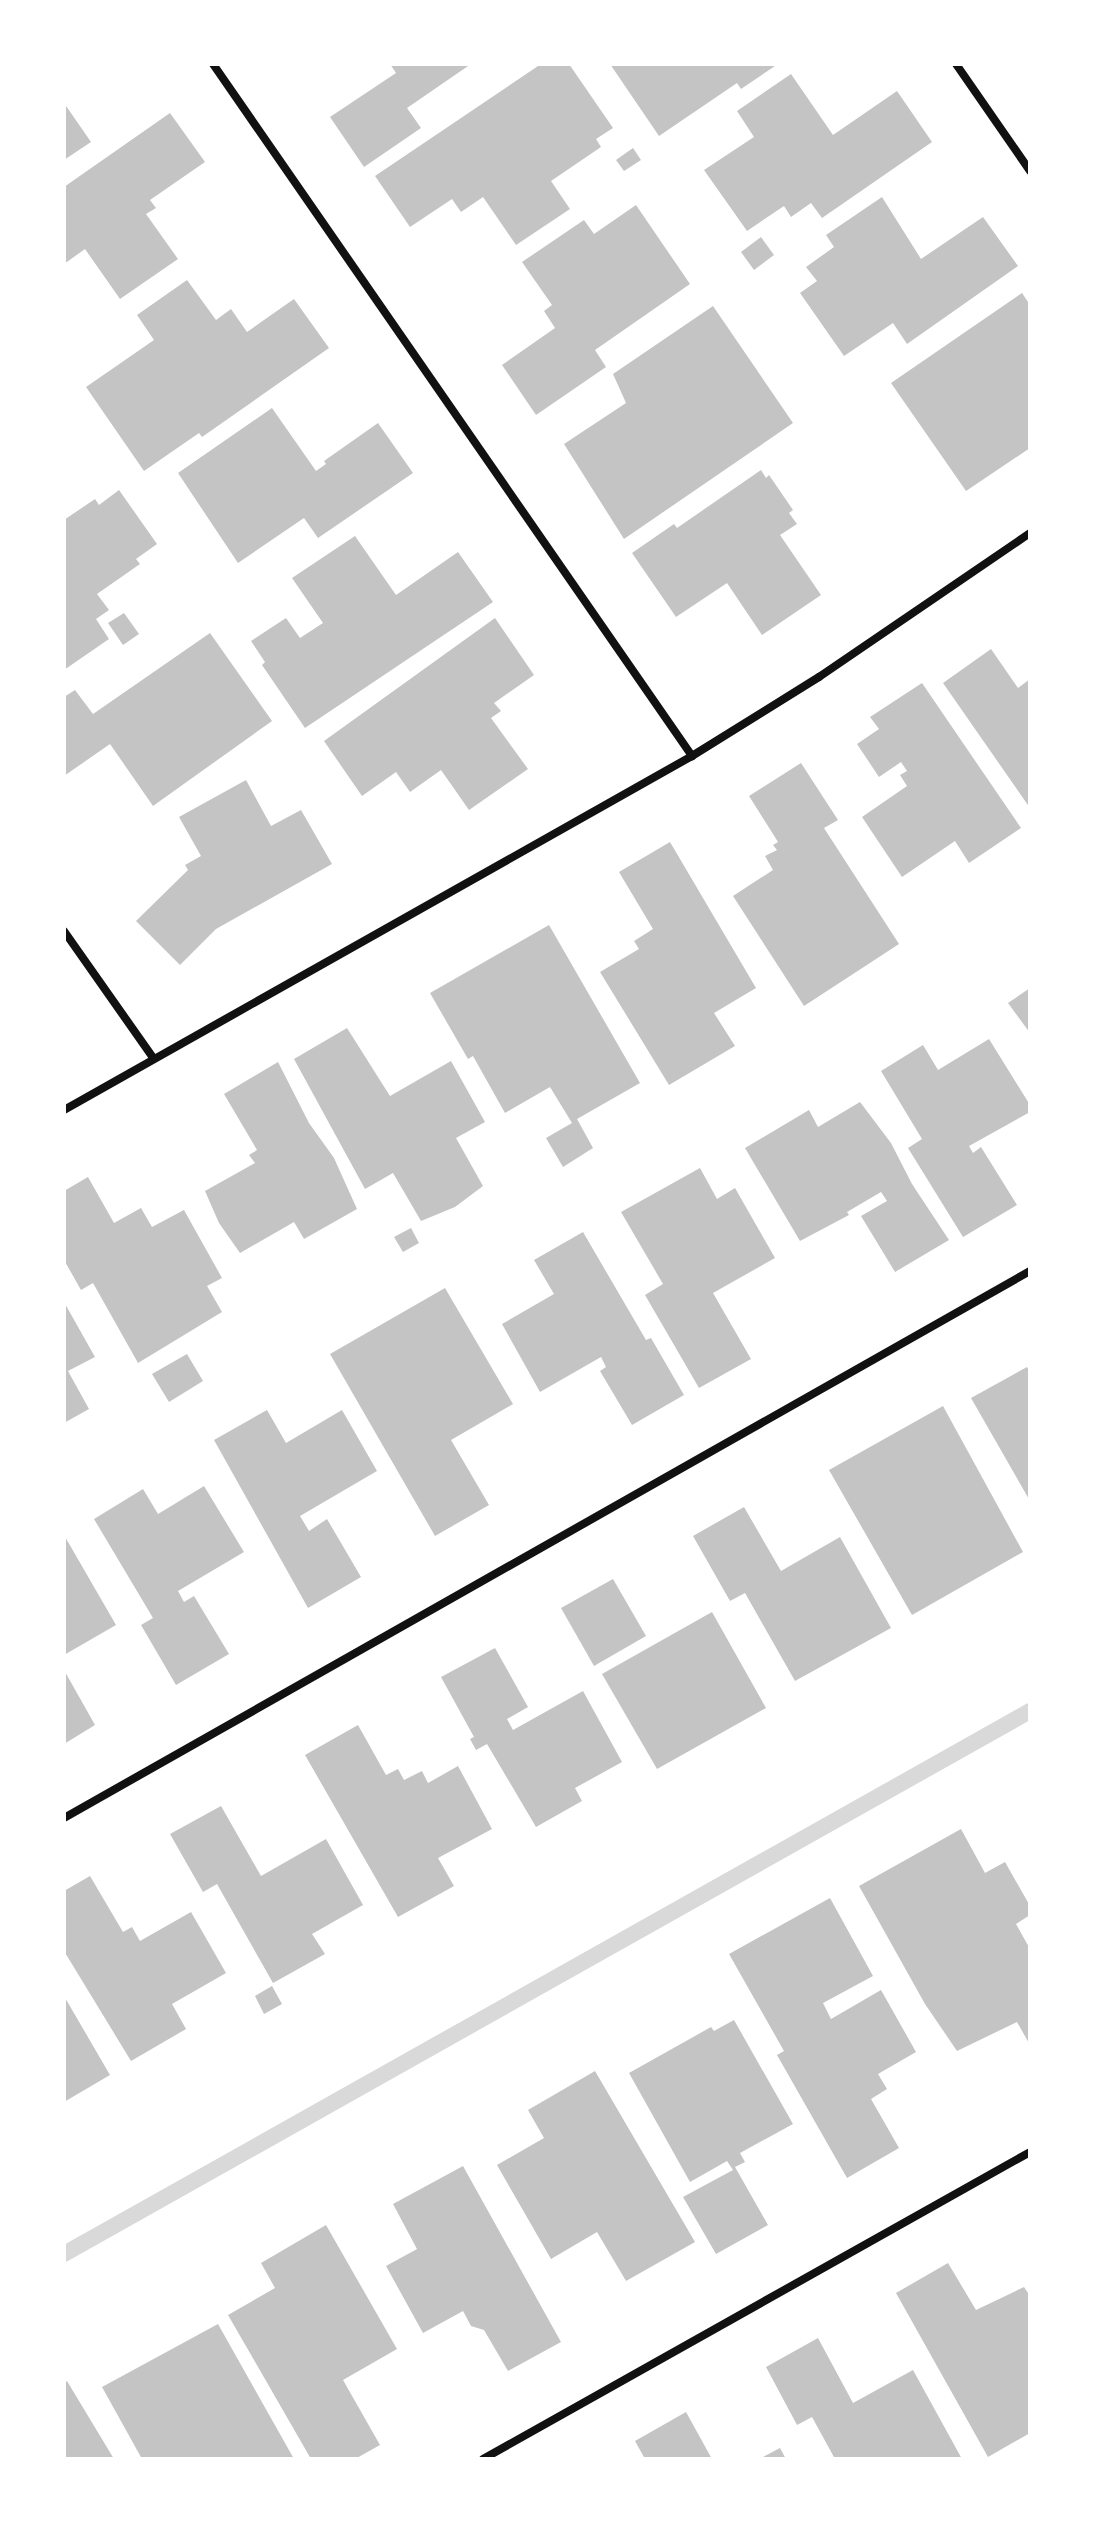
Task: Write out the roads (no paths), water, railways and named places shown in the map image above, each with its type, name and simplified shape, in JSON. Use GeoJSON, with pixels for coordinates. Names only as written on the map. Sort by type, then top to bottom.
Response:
{"type":"FeatureCollection","features":[{"type":"Feature","properties":{"kind":"street"},"geometry":{"type":"LineString","coordinates":[[213,64],[692,756]]}},
{"type":"Feature","properties":{"kind":"street"},"geometry":{"type":"LineString","coordinates":[[956,64],[1030,171]]}},
{"type":"Feature","properties":{"kind":"street"},"geometry":{"type":"LineString","coordinates":[[64,1110],[692,756],[819,677],[1030,533]]}},
{"type":"Feature","properties":{"kind":"street"},"geometry":{"type":"LineString","coordinates":[[64,931],[154,1059]]}},
{"type":"Feature","properties":{"kind":"street"},"geometry":{"type":"LineString","coordinates":[[64,1818],[1030,1271]]}},
{"type":"Feature","properties":{"kind":"street"},"geometry":{"type":"LineString","coordinates":[[483,2459],[1030,2152]]}},
{"type":"Feature","properties":{"kind":"waterway"},"geometry":{"type":"LineString","coordinates":[[64,2254],[1030,1711]]}}]}
